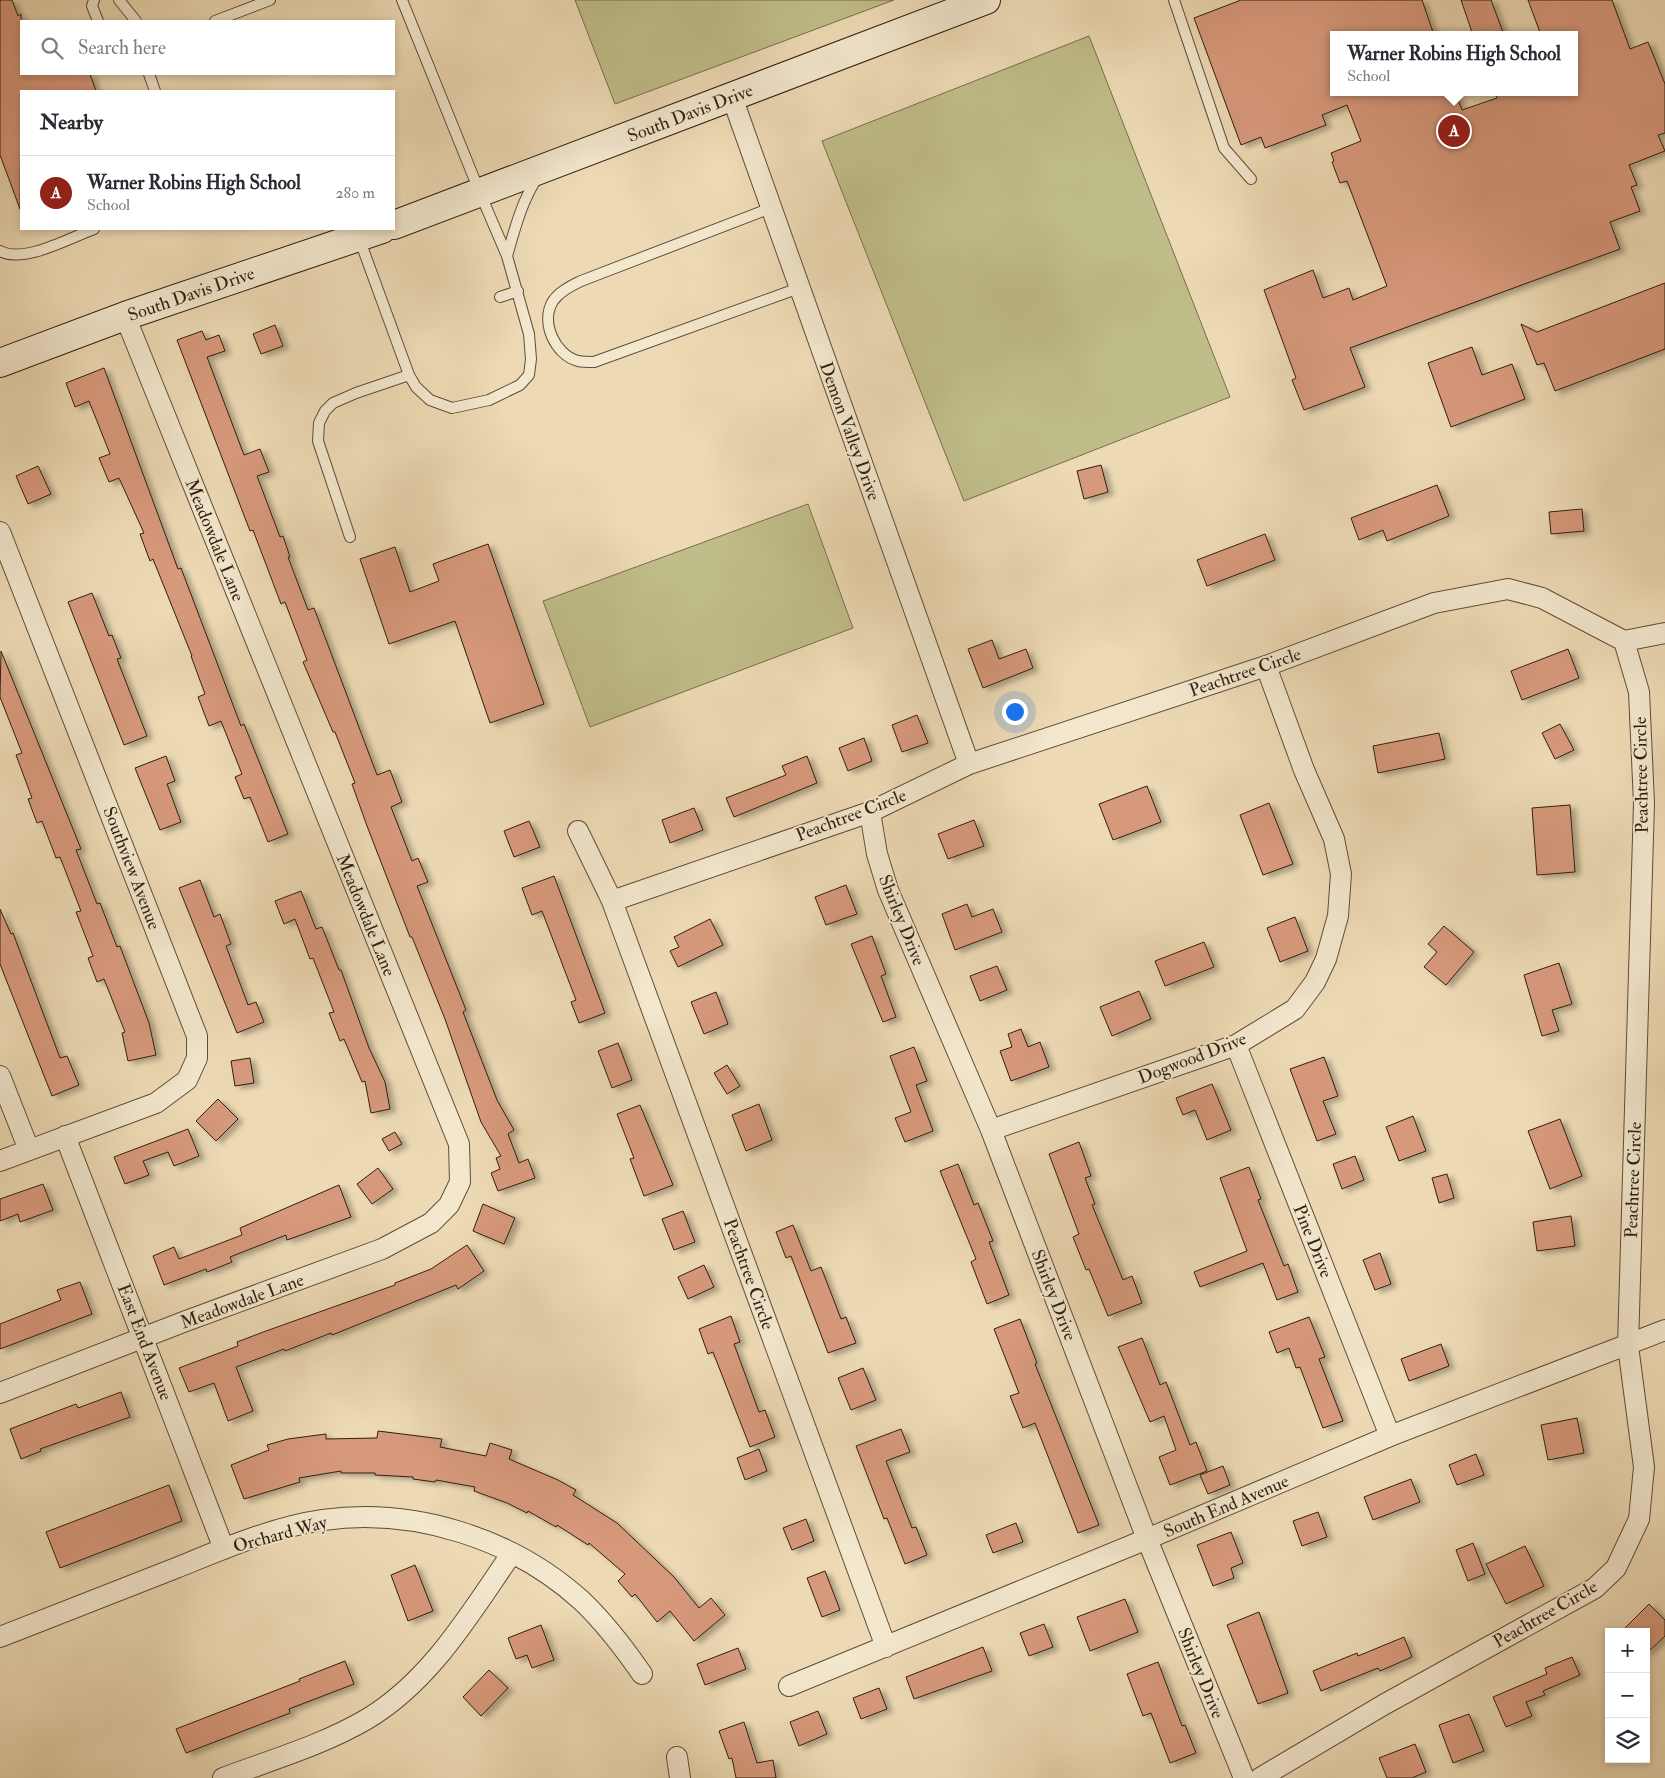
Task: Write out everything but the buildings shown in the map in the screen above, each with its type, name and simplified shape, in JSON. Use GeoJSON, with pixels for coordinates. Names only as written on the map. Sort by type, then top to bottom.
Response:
{"type":"FeatureCollection","features":[{"type":"Feature","properties":{"kind":"street","name":"South Davis Drive"},"geometry":{"type":"LineString","coordinates":[[395,225],[986,0]]}},
{"type":"Feature","properties":{"kind":"street","name":"Demon Valley Drive"},"geometry":{"type":"LineString","coordinates":[[732,97],[969,764]]}},
{"type":"Feature","properties":{"kind":"street","name":"South Davis Drive"},"geometry":{"type":"LineString","coordinates":[[0,363],[125,316],[370,233]]}},
{"type":"Feature","properties":{"kind":"street","name":"Meadowdale Lane"},"geometry":{"type":"LineString","coordinates":[[0,1393],[382,1249],[431,1224],[449,1205],[460,1182],[458,1144],[125,316]]}},
{"type":"Feature","properties":{"kind":"street","name":"Southview Avenue"},"geometry":{"type":"LineString","coordinates":[[0,532],[197,1036],[196,1058],[187,1080],[156,1103],[0,1161]]}},
{"type":"Feature","properties":{"kind":"street","name":"Peachtree Circle"},"geometry":{"type":"LineString","coordinates":[[612,901],[870,812],[969,764],[1266,666],[1434,604],[1508,589],[1542,598],[1624,641],[1639,692],[1644,803],[1628,1346],[1644,1468],[1639,1519],[1616,1568],[1595,1588],[1385,1704],[1260,1778]]}},
{"type":"Feature","properties":{"kind":"street"},"geometry":{"type":"LineString","coordinates":[[1624,641],[1665,633]]}},
{"type":"Feature","properties":{"kind":"street","name":"Dogwood Drive"},"geometry":{"type":"LineString","coordinates":[[991,1130],[1236,1045],[1295,1010],[1315,982],[1326,959],[1338,916],[1342,874],[1334,839],[1304,770],[1266,666]]}},
{"type":"Feature","properties":{"kind":"street","name":"Shirley Drive"},"geometry":{"type":"LineString","coordinates":[[870,812],[877,854],[888,890],[991,1130],[1147,1539],[1244,1778]]}},
{"type":"Feature","properties":{"kind":"street","name":"Peachtree Circle"},"geometry":{"type":"LineString","coordinates":[[578,830],[612,901],[886,1647]]}},
{"type":"Feature","properties":{"kind":"street","name":"Pine Drive"},"geometry":{"type":"LineString","coordinates":[[1236,1045],[1390,1436]]}},
{"type":"Feature","properties":{"kind":"street"},"geometry":{"type":"LineString","coordinates":[[0,1076],[29,1150]]}},
{"type":"Feature","properties":{"kind":"street","name":"East End Avenue"},"geometry":{"type":"LineString","coordinates":[[65,1136],[224,1549]]}},
{"type":"Feature","properties":{"kind":"street","name":"South End Avenue"},"geometry":{"type":"LineString","coordinates":[[789,1686],[1147,1539],[1390,1436],[1628,1346],[1665,1330]]}},
{"type":"Feature","properties":{"kind":"street","name":"Orchard Way"},"geometry":{"type":"LineString","coordinates":[[0,1637],[224,1549],[273,1533],[323,1520],[362,1518],[404,1520],[444,1526],[512,1553],[548,1574],[582,1602],[614,1635],[642,1674]]}},
{"type":"Feature","properties":{"kind":"street"},"geometry":{"type":"LineString","coordinates":[[223,1778],[346,1731],[370,1717],[403,1692],[448,1644],[512,1553]]}},
{"type":"Feature","properties":{"kind":"street"},"geometry":{"type":"LineString","coordinates":[[676,1757],[680,1778]]}},
{"type":"Feature","properties":{"kind":"lane"},"geometry":{"type":"LineString","coordinates":[[94,0],[92,6],[98,20]]}},
{"type":"Feature","properties":{"kind":"lane"},"geometry":{"type":"LineString","coordinates":[[119,0],[135,20]]}},
{"type":"Feature","properties":{"kind":"lane"},"geometry":{"type":"LineString","coordinates":[[218,20],[270,0]]}},
{"type":"Feature","properties":{"kind":"lane"},"geometry":{"type":"LineString","coordinates":[[370,233],[409,375],[416,387],[430,400],[452,408],[489,400],[520,385],[528,375],[531,359],[528,334],[508,256],[480,193],[402,0]]}},
{"type":"Feature","properties":{"kind":"lane"},"geometry":{"type":"LineString","coordinates":[[1174,0],[1224,148],[1251,178]]}},
{"type":"Feature","properties":{"kind":"lane"},"geometry":{"type":"LineString","coordinates":[[149,75],[155,90]]}},
{"type":"Feature","properties":{"kind":"lane"},"geometry":{"type":"LineString","coordinates":[[508,256],[518,217],[529,190],[543,169]]}},
{"type":"Feature","properties":{"kind":"lane"},"geometry":{"type":"LineString","coordinates":[[771,208],[581,280],[562,292],[552,302],[548,318],[552,336],[558,348],[567,356],[578,361],[594,362],[800,288]]}},
{"type":"Feature","properties":{"kind":"lane"},"geometry":{"type":"LineString","coordinates":[[0,251],[8,255],[21,256],[91,230]]}},
{"type":"Feature","properties":{"kind":"lane"},"geometry":{"type":"LineString","coordinates":[[500,297],[518,292]]}},
{"type":"Feature","properties":{"kind":"lane"},"geometry":{"type":"LineString","coordinates":[[350,538],[318,441],[319,424],[325,411],[334,403],[356,393],[409,375]]}},
{"type":"Feature","properties":{"kind":"shaded area"},"geometry":{"type":"Polygon","coordinates":[[[575,0],[894,0],[615,104],[575,0]]]}},
{"type":"Feature","properties":{"kind":"shaded area"},"geometry":{"type":"Polygon","coordinates":[[[1089,36],[1230,397],[964,501],[822,141],[1089,36]]]}},
{"type":"Feature","properties":{"kind":"shaded area"},"geometry":{"type":"Polygon","coordinates":[[[808,504],[853,628],[590,727],[543,601],[808,504]]]}},
{"type":"Feature","properties":{"kind":"place","name":"Warner Robins High School"},"geometry":{"type":"Point","coordinates":[1454,131]}}]}
